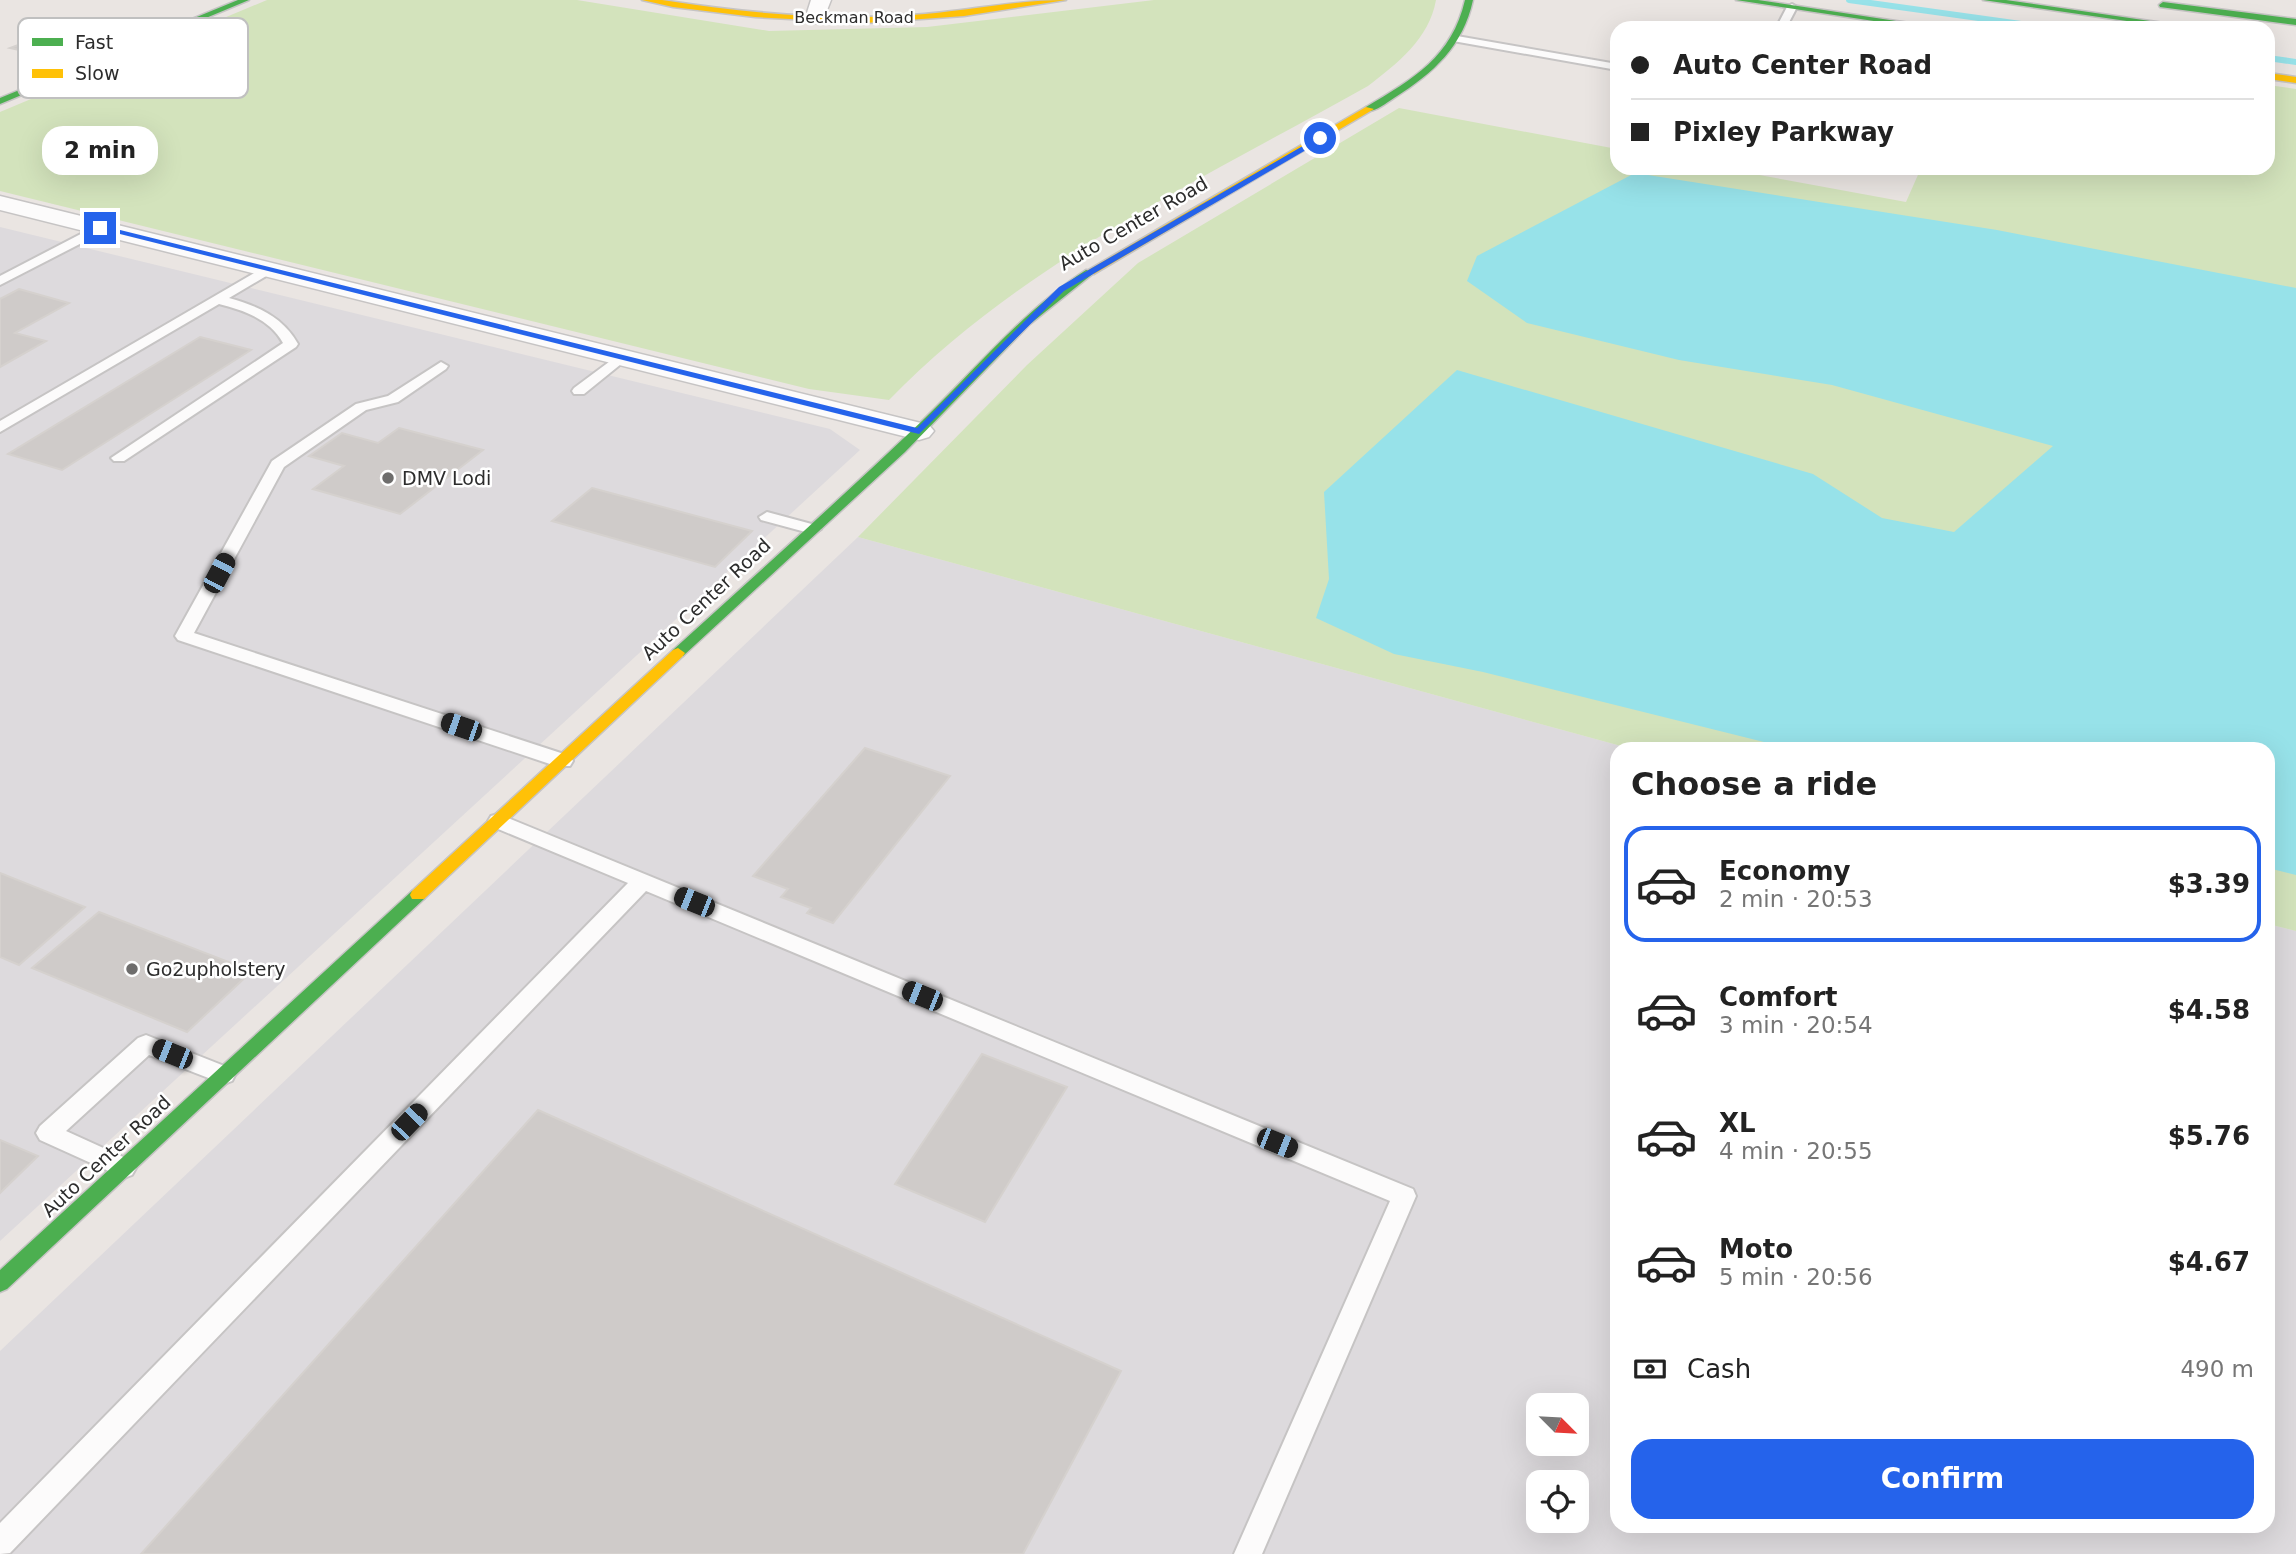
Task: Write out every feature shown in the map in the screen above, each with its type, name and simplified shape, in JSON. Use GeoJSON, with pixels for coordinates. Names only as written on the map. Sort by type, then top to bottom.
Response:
{"type":"FeatureCollection","features":[{"type":"Feature","properties":{"kind":"main road"},"geometry":{"type":"LineString","coordinates":[[162,18],[205,0]]}},
{"type":"Feature","properties":{"kind":"main road"},"geometry":{"type":"LineString","coordinates":[[201,18],[245,0]]}},
{"type":"Feature","properties":{"kind":"main road","name":"Beckman Road"},"geometry":{"type":"LineString","coordinates":[[650,0],[742,15],[818,9],[904,18],[1062,0]]}},
{"type":"Feature","properties":{"kind":"main road","name":"Auto Center Road"},"geometry":{"type":"LineString","coordinates":[[0,1283],[919,431],[1062,289],[1416,81],[1457,39],[1469,13],[1469,0]]}},
{"type":"Feature","properties":{"kind":"main road"},"geometry":{"type":"LineString","coordinates":[[1740,0],[1886,21]]}},
{"type":"Feature","properties":{"kind":"main road"},"geometry":{"type":"LineString","coordinates":[[1987,0],[2142,21]]}},
{"type":"Feature","properties":{"kind":"main road"},"geometry":{"type":"LineString","coordinates":[[2142,2],[2296,22]]}},
{"type":"Feature","properties":{"kind":"main road"},"geometry":{"type":"LineString","coordinates":[[2275,77],[2296,80]]}},
{"type":"Feature","properties":{"kind":"main road"},"geometry":{"type":"LineString","coordinates":[[0,85],[18,78]]}},
{"type":"Feature","properties":{"kind":"main road"},"geometry":{"type":"LineString","coordinates":[[0,101],[18,94]]}},
{"type":"Feature","properties":{"kind":"street"},"geometry":{"type":"LineString","coordinates":[[0,203],[919,431]]}},
{"type":"Feature","properties":{"kind":"lane"},"geometry":{"type":"LineString","coordinates":[[1785,21],[1792,7]]}},
{"type":"Feature","properties":{"kind":"lane"},"geometry":{"type":"LineString","coordinates":[[1457,39],[1610,66]]}},
{"type":"Feature","properties":{"kind":"lane"},"geometry":{"type":"LineString","coordinates":[[0,281],[100,228]]}},
{"type":"Feature","properties":{"kind":"lane"},"geometry":{"type":"LineString","coordinates":[[0,427],[268,269]]}},
{"type":"Feature","properties":{"kind":"lane"},"geometry":{"type":"LineString","coordinates":[[119,458],[291,344],[286,331],[248,307],[218,299]]}},
{"type":"Feature","properties":{"kind":"lane"},"geometry":{"type":"LineString","coordinates":[[579,391],[621,357]]}},
{"type":"Feature","properties":{"kind":"lane"},"geometry":{"type":"LineString","coordinates":[[441,366],[393,399],[361,407],[278,464],[184,636],[563,761]]}},
{"type":"Feature","properties":{"kind":"lane"},"geometry":{"type":"LineString","coordinates":[[767,517],[813,529]]}},
{"type":"Feature","properties":{"kind":"lane"},"geometry":{"type":"LineString","coordinates":[[498,821],[1404,1196],[1248,1554]]}},
{"type":"Feature","properties":{"kind":"lane"},"geometry":{"type":"LineString","coordinates":[[0,1543],[643,881]]}},
{"type":"Feature","properties":{"kind":"lane"},"geometry":{"type":"LineString","coordinates":[[124,1168],[48,1133],[146,1044],[224,1076]]}},
{"type":"Feature","properties":{"kind":"shaded area"},"geometry":{"type":"Polygon","coordinates":[[[0,227],[830,429],[860,450],[0,1241],[0,227]]]}},
{"type":"Feature","properties":{"kind":"shaded area"},"geometry":{"type":"Polygon","coordinates":[[[858,537],[1610,743],[1610,1533],[2275,1533],[2275,926],[2296,931],[2296,1554],[0,1554],[0,1351],[858,537]]]}},
{"type":"Feature","properties":{"kind":"green space"},"geometry":{"type":"Polygon","coordinates":[[[267,0],[577,0],[769,31],[927,27],[1154,0],[1436,0],[1427,27],[1411,49],[1368,86],[1179,190],[1056,265],[997,306],[941,351],[889,400],[809,389],[0,191],[0,112],[33,98],[248,98],[248,18],[224,18],[267,0]]]}},
{"type":"Feature","properties":{"kind":"green space"},"geometry":{"type":"Polygon","coordinates":[[[2275,86],[2296,89],[2296,931],[2275,926],[2275,742],[1610,743],[858,537],[1027,365],[1138,263],[1399,108],[1610,148],[1610,175],[1759,175],[1906,202],[1918,175],[2275,175],[2275,86]]]}},
{"type":"Feature","properties":{"kind":"water"},"geometry":{"type":"Polygon","coordinates":[[[1631,175],[1648,175],[1997,230],[2296,288],[2296,875],[2275,870],[2275,742],[1764,742],[1483,672],[1394,654],[1316,618],[1329,579],[1324,492],[1457,370],[1813,474],[1882,518],[1954,532],[2053,446],[1832,385],[1679,360],[1527,323],[1467,281],[1477,256],[1631,175]]]}},
{"type":"Feature","properties":{"kind":"building"},"geometry":{"type":"Polygon","coordinates":[[[19,289],[69,303],[15,333],[46,341],[0,367],[0,299],[19,289]]]}},
{"type":"Feature","properties":{"kind":"building"},"geometry":{"type":"Polygon","coordinates":[[[200,337],[251,350],[62,470],[8,454],[200,337]]]}},
{"type":"Feature","properties":{"kind":"building","name":"DMV Lodi"},"geometry":{"type":"Polygon","coordinates":[[[399,428],[483,450],[400,514],[313,489],[344,466],[309,456],[342,433],[378,443],[399,428]]]}},
{"type":"Feature","properties":{"kind":"building"},"geometry":{"type":"Polygon","coordinates":[[[592,488],[752,531],[715,567],[552,521],[592,488]]]}},
{"type":"Feature","properties":{"kind":"building"},"geometry":{"type":"Polygon","coordinates":[[[865,748],[950,776],[833,923],[807,913],[811,908],[781,897],[788,889],[753,876],[865,748]]]}},
{"type":"Feature","properties":{"kind":"building"},"geometry":{"type":"Polygon","coordinates":[[[0,873],[85,907],[19,965],[0,957],[0,873]]]}},
{"type":"Feature","properties":{"kind":"building"},"geometry":{"type":"Polygon","coordinates":[[[99,912],[252,971],[187,1032],[32,968],[99,912]]]}},
{"type":"Feature","properties":{"kind":"building"},"geometry":{"type":"Polygon","coordinates":[[[982,1054],[1067,1087],[985,1222],[895,1184],[982,1054]]]}},
{"type":"Feature","properties":{"kind":"building"},"geometry":{"type":"Polygon","coordinates":[[[538,1110],[1121,1371],[1023,1554],[141,1554],[538,1110]]]}},
{"type":"Feature","properties":{"kind":"building"},"geometry":{"type":"Polygon","coordinates":[[[0,1140],[38,1156],[0,1193],[0,1140]]]}},
{"type":"Feature","properties":{"kind":"waterway"},"geometry":{"type":"LineString","coordinates":[[1849,0],[2000,21]]}},
{"type":"Feature","properties":{"kind":"waterway"},"geometry":{"type":"LineString","coordinates":[[2275,59],[2296,62]]}},
{"type":"Feature","properties":{"kind":"traffic: fast"},"geometry":{"type":"LineString","coordinates":[[201,18],[245,0]]}},
{"type":"Feature","properties":{"kind":"traffic: fast"},"geometry":{"type":"LineString","coordinates":[[1369,109],[1418,78],[1446,52],[1457,37],[1469,0]]}},
{"type":"Feature","properties":{"kind":"traffic: fast"},"geometry":{"type":"LineString","coordinates":[[1740,0],[1888,21]]}},
{"type":"Feature","properties":{"kind":"traffic: fast"},"geometry":{"type":"LineString","coordinates":[[1987,0],[2142,21]]}},
{"type":"Feature","properties":{"kind":"traffic: fast"},"geometry":{"type":"LineString","coordinates":[[2163,5],[2296,22]]}},
{"type":"Feature","properties":{"kind":"traffic: fast"},"geometry":{"type":"LineString","coordinates":[[0,101],[18,94]]}},
{"type":"Feature","properties":{"kind":"traffic: fast"},"geometry":{"type":"LineString","coordinates":[[678,653],[900,449],[1026,321],[1046,303],[1090,272]]}},
{"type":"Feature","properties":{"kind":"traffic: fast"},"geometry":{"type":"LineString","coordinates":[[0,1283],[418,895]]}},
{"type":"Feature","properties":{"kind":"traffic: slow"},"geometry":{"type":"LineString","coordinates":[[646,0],[755,15],[865,20],[939,16],[1062,0]]}},
{"type":"Feature","properties":{"kind":"traffic: slow"},"geometry":{"type":"LineString","coordinates":[[2275,77],[2296,80]]}},
{"type":"Feature","properties":{"kind":"traffic: slow"},"geometry":{"type":"LineString","coordinates":[[1090,272],[1369,109]]}},
{"type":"Feature","properties":{"kind":"traffic: slow"},"geometry":{"type":"LineString","coordinates":[[418,895],[678,653]]}},
{"type":"Feature","properties":{"kind":"place","name":"DMV Lodi"},"geometry":{"type":"Point","coordinates":[388,478]}},
{"type":"Feature","properties":{"kind":"place","name":"Go2upholstery"},"geometry":{"type":"Point","coordinates":[132,969]}},
{"type":"Feature","properties":{"kind":"route"},"geometry":{"type":"LineString","coordinates":[[100,228],[919,431],[1034,313],[1062,289],[1320,138]]}}]}
